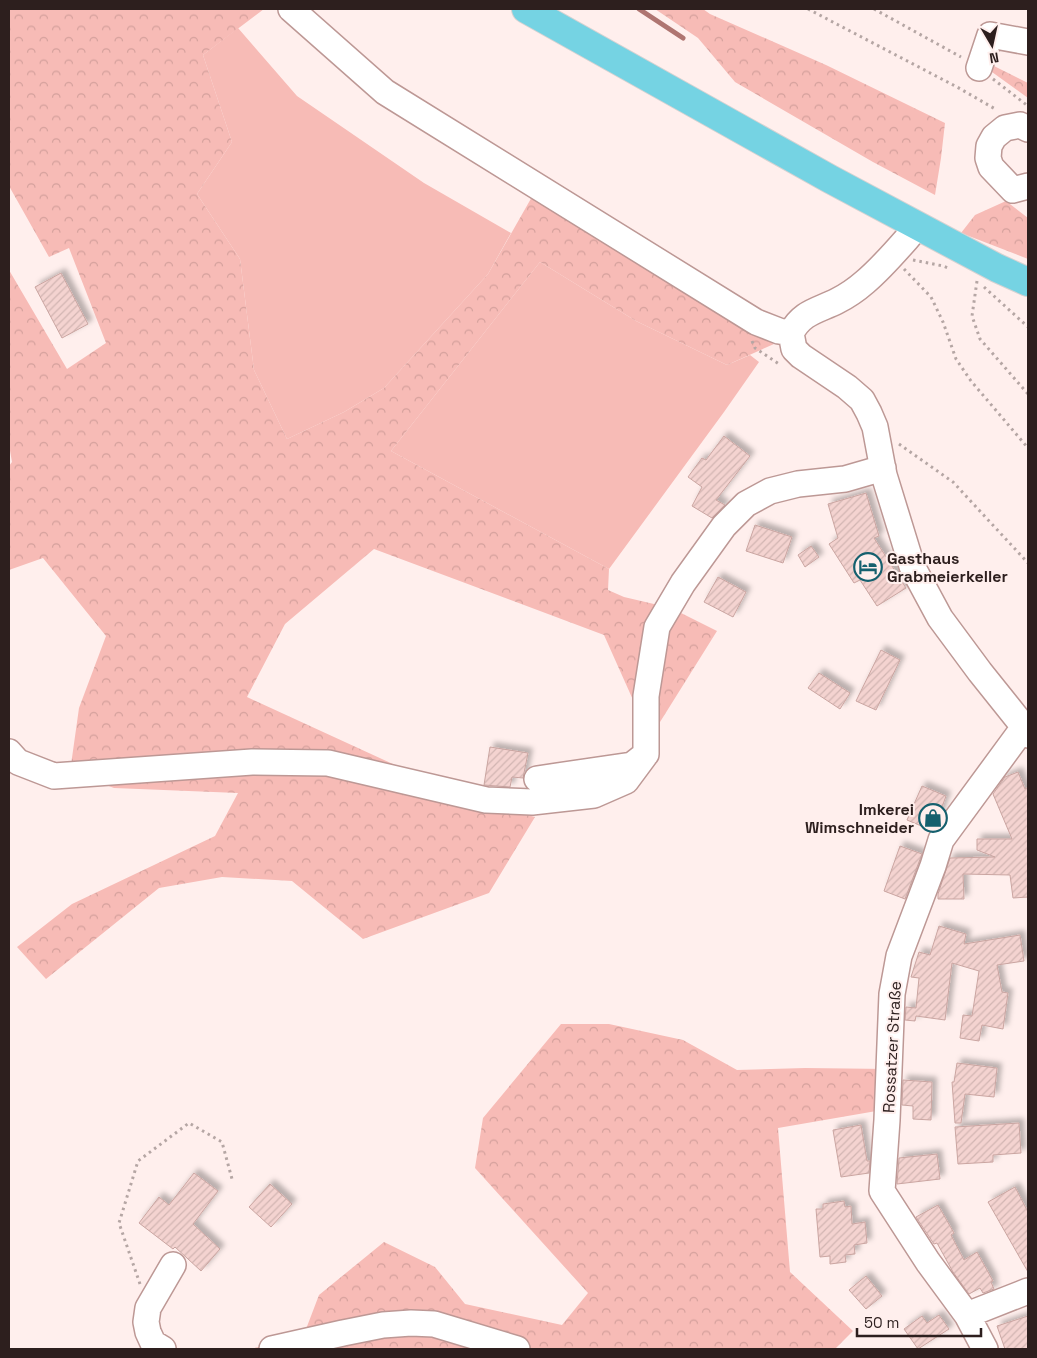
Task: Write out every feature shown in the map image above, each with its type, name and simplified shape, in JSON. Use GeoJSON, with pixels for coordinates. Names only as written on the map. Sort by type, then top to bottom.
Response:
{"type":"FeatureCollection","features":[{"type":"Feature","properties":{"kind":"main road"},"geometry":{"type":"LineString","coordinates":[[526,9],[830,179],[1028,282]]}},
{"type":"Feature","properties":{"kind":"street"},"geometry":{"type":"LineString","coordinates":[[290,9],[385,92],[756,322],[779,331],[791,333]]}},
{"type":"Feature","properties":{"kind":"street"},"geometry":{"type":"LineString","coordinates":[[979,68],[990,35],[1028,42]]}},
{"type":"Feature","properties":{"kind":"street"},"geometry":{"type":"LineString","coordinates":[[1028,129],[1020,125],[1005,128],[994,137],[989,146],[988,158],[991,168],[1013,190],[1028,186]]}},
{"type":"Feature","properties":{"kind":"street"},"geometry":{"type":"LineString","coordinates":[[918,226],[892,256],[852,293],[803,317],[791,333],[794,349],[862,400],[875,427],[884,475],[912,566],[940,618],[1026,731]]}},
{"type":"Feature","properties":{"kind":"street"},"geometry":{"type":"LineString","coordinates":[[9,752],[18,762],[54,776],[252,762],[328,763],[486,800],[532,802],[594,795],[626,781],[646,754],[646,696],[657,627],[683,583],[724,526],[746,504],[770,491],[798,484],[845,479],[883,468]]}},
{"type":"Feature","properties":{"kind":"street","name":"Rossatzer Straße"},"geometry":{"type":"LineString","coordinates":[[985,1349],[967,1315],[928,1262],[882,1191],[892,994],[899,956],[933,866],[940,840],[1026,731]]}},
{"type":"Feature","properties":{"kind":"street"},"geometry":{"type":"LineString","coordinates":[[537,779],[632,765],[646,754]]}},
{"type":"Feature","properties":{"kind":"street"},"geometry":{"type":"LineString","coordinates":[[152,1347],[146,1322],[148,1308],[173,1265]]}},
{"type":"Feature","properties":{"kind":"street"},"geometry":{"type":"LineString","coordinates":[[967,1315],[1028,1291]]}},
{"type":"Feature","properties":{"kind":"street"},"geometry":{"type":"LineString","coordinates":[[272,1349],[383,1325],[412,1323],[434,1324],[517,1349]]}},
{"type":"Feature","properties":{"kind":"path"},"geometry":{"type":"LineString","coordinates":[[808,9],[957,87],[1004,114]]}},
{"type":"Feature","properties":{"kind":"path"},"geometry":{"type":"LineString","coordinates":[[874,9],[979,68],[1028,106]]}},
{"type":"Feature","properties":{"kind":"path"},"geometry":{"type":"LineString","coordinates":[[892,256],[942,266],[951,270]]}},
{"type":"Feature","properties":{"kind":"path"},"geometry":{"type":"LineString","coordinates":[[892,256],[931,297],[943,322],[956,359],[971,381],[1028,448]]}},
{"type":"Feature","properties":{"kind":"path"},"geometry":{"type":"LineString","coordinates":[[1028,327],[977,280],[972,316],[980,339],[1028,394]]}},
{"type":"Feature","properties":{"kind":"path"},"geometry":{"type":"LineString","coordinates":[[875,427],[953,482],[1028,563]]}},
{"type":"Feature","properties":{"kind":"path"},"geometry":{"type":"LineString","coordinates":[[148,1308],[119,1224],[138,1161],[189,1123],[222,1142],[232,1179]]}},
{"type":"Feature","properties":{"kind":"green space"},"geometry":{"type":"Polygon","coordinates":[[[9,9],[264,9],[203,55],[232,142],[197,194],[240,259],[254,370],[287,439],[344,412],[384,388],[488,274],[533,195],[736,317],[774,344],[727,365],[636,321],[540,262],[391,451],[609,569],[608,590],[624,597],[671,608],[717,631],[650,738],[604,635],[374,549],[285,624],[247,697],[469,799],[535,817],[489,893],[363,939],[292,881],[222,877],[159,888],[46,979],[17,947],[72,904],[215,836],[238,793],[114,788],[70,772],[79,708],[106,636],[43,558],[9,570],[9,466],[12,462],[9,445],[9,270],[67,369],[106,343],[69,248],[49,257],[9,186],[9,9]]]}},
{"type":"Feature","properties":{"kind":"green space"},"geometry":{"type":"Polygon","coordinates":[[[655,9],[703,9],[710,14],[826,65],[945,123],[935,195],[873,162],[735,82],[698,38],[655,9]]]}},
{"type":"Feature","properties":{"kind":"green space"},"geometry":{"type":"Polygon","coordinates":[[[238,28],[297,96],[424,183],[511,233],[488,274],[384,388],[344,412],[287,439],[254,370],[240,259],[197,194],[232,142],[203,55],[238,28]]]}},
{"type":"Feature","properties":{"kind":"green space"},"geometry":{"type":"Polygon","coordinates":[[[994,66],[1028,83],[1028,98],[992,72],[994,66]]]}},
{"type":"Feature","properties":{"kind":"green space"},"geometry":{"type":"Polygon","coordinates":[[[1006,201],[1028,218],[1028,259],[961,233],[975,215],[1006,201]]]}},
{"type":"Feature","properties":{"kind":"green space"},"geometry":{"type":"Polygon","coordinates":[[[540,262],[636,321],[727,365],[750,355],[759,362],[609,569],[391,451],[540,262]]]}},
{"type":"Feature","properties":{"kind":"green space"},"geometry":{"type":"Polygon","coordinates":[[[561,1024],[609,1024],[683,1040],[737,1070],[805,1068],[889,1069],[888,1109],[778,1128],[790,1272],[853,1331],[835,1349],[250,1349],[303,1337],[319,1295],[384,1242],[435,1267],[465,1304],[562,1325],[588,1293],[475,1168],[483,1118],[561,1024]]]}},
{"type":"Feature","properties":{"kind":"building"},"geometry":{"type":"Polygon","coordinates":[[[61,273],[88,324],[62,338],[35,287],[61,273]]]}},
{"type":"Feature","properties":{"kind":"building"},"geometry":{"type":"Polygon","coordinates":[[[724,436],[750,456],[716,500],[725,505],[712,518],[692,506],[702,487],[688,477],[702,458],[706,460],[724,436]]]}},
{"type":"Feature","properties":{"kind":"building","name":"Gasthaus Grabmeierkeller"},"geometry":{"type":"Polygon","coordinates":[[[866,493],[879,536],[874,538],[906,588],[877,606],[860,580],[854,583],[829,544],[838,538],[828,504],[866,493]]]}},
{"type":"Feature","properties":{"kind":"building"},"geometry":{"type":"Polygon","coordinates":[[[755,525],[792,537],[783,563],[746,551],[755,525]]]}},
{"type":"Feature","properties":{"kind":"building"},"geometry":{"type":"Polygon","coordinates":[[[811,546],[819,557],[805,567],[798,555],[811,546]]]}},
{"type":"Feature","properties":{"kind":"building"},"geometry":{"type":"Polygon","coordinates":[[[718,577],[746,592],[733,617],[704,602],[718,577]]]}},
{"type":"Feature","properties":{"kind":"building"},"geometry":{"type":"Polygon","coordinates":[[[881,650],[900,660],[876,710],[856,701],[881,650]]]}},
{"type":"Feature","properties":{"kind":"building"},"geometry":{"type":"Polygon","coordinates":[[[819,673],[850,693],[840,709],[808,688],[819,673]]]}},
{"type":"Feature","properties":{"kind":"building"},"geometry":{"type":"Polygon","coordinates":[[[490,747],[528,753],[523,778],[512,777],[510,787],[484,785],[490,747]]]}},
{"type":"Feature","properties":{"kind":"building"},"geometry":{"type":"Polygon","coordinates":[[[1018,772],[1025,789],[1028,787],[1028,897],[1013,898],[1010,875],[963,874],[964,899],[938,899],[950,858],[995,857],[977,850],[977,839],[1012,839],[993,794],[1005,777],[1018,772]]]}},
{"type":"Feature","properties":{"kind":"building"},"geometry":{"type":"Polygon","coordinates":[[[922,786],[946,796],[937,821],[931,830],[907,820],[922,786]]]}},
{"type":"Feature","properties":{"kind":"building"},"geometry":{"type":"Polygon","coordinates":[[[900,846],[922,854],[905,899],[884,891],[900,846]]]}},
{"type":"Feature","properties":{"kind":"building"},"geometry":{"type":"Polygon","coordinates":[[[939,926],[966,934],[964,944],[1020,935],[1024,961],[997,965],[1002,992],[1008,993],[1003,1029],[982,1025],[979,1041],[960,1038],[963,1015],[972,1016],[979,971],[952,963],[945,1020],[916,1016],[915,1021],[905,1020],[906,1007],[916,1008],[919,978],[911,977],[919,952],[930,955],[939,926]]]}},
{"type":"Feature","properties":{"kind":"building"},"geometry":{"type":"Polygon","coordinates":[[[957,1063],[997,1068],[994,1097],[965,1094],[961,1123],[955,1123],[952,1082],[954,1082],[957,1063]]]}},
{"type":"Feature","properties":{"kind":"building"},"geometry":{"type":"Polygon","coordinates":[[[903,1080],[932,1082],[931,1120],[913,1119],[913,1106],[902,1105],[903,1080]]]}},
{"type":"Feature","properties":{"kind":"building"},"geometry":{"type":"Polygon","coordinates":[[[1019,1123],[1021,1153],[993,1155],[993,1162],[958,1164],[955,1127],[1019,1123]]]}},
{"type":"Feature","properties":{"kind":"building"},"geometry":{"type":"Polygon","coordinates":[[[861,1125],[867,1161],[870,1161],[869,1173],[841,1177],[833,1130],[861,1125]]]}},
{"type":"Feature","properties":{"kind":"building"},"geometry":{"type":"Polygon","coordinates":[[[937,1154],[940,1179],[897,1184],[899,1158],[937,1154]]]}},
{"type":"Feature","properties":{"kind":"building"},"geometry":{"type":"Polygon","coordinates":[[[194,1173],[218,1191],[193,1224],[220,1249],[201,1271],[175,1247],[173,1249],[139,1223],[159,1197],[169,1205],[194,1173]]]}},
{"type":"Feature","properties":{"kind":"building"},"geometry":{"type":"Polygon","coordinates":[[[270,1184],[292,1204],[271,1227],[249,1207],[270,1184]]]}},
{"type":"Feature","properties":{"kind":"building"},"geometry":{"type":"Polygon","coordinates":[[[1015,1187],[1028,1212],[1028,1272],[988,1202],[1015,1187]]]}},
{"type":"Feature","properties":{"kind":"building"},"geometry":{"type":"Polygon","coordinates":[[[844,1201],[845,1207],[851,1206],[852,1224],[865,1222],[867,1243],[854,1245],[855,1254],[845,1255],[846,1262],[830,1264],[830,1256],[820,1257],[816,1209],[823,1209],[823,1204],[844,1201]]]}},
{"type":"Feature","properties":{"kind":"building"},"geometry":{"type":"Polygon","coordinates":[[[938,1205],[954,1233],[951,1235],[964,1260],[977,1252],[993,1281],[991,1282],[994,1289],[983,1293],[980,1288],[969,1294],[953,1272],[937,1243],[934,1244],[916,1217],[938,1205]]]}},
{"type":"Feature","properties":{"kind":"building"},"geometry":{"type":"Polygon","coordinates":[[[866,1276],[882,1296],[866,1309],[849,1290],[866,1276]]]}},
{"type":"Feature","properties":{"kind":"building"},"geometry":{"type":"Polygon","coordinates":[[[939,1315],[949,1329],[918,1349],[904,1329],[922,1316],[927,1323],[939,1315]]]}},
{"type":"Feature","properties":{"kind":"building"},"geometry":{"type":"Polygon","coordinates":[[[1028,1316],[1028,1349],[1005,1349],[997,1326],[1028,1316]]]}},
{"type":"Feature","properties":{"kind":"waterway"},"geometry":{"type":"LineString","coordinates":[[639,9],[683,38]]}},
{"type":"Feature","properties":{"kind":"place","name":"Gasthaus Grabmeierkeller"},"geometry":{"type":"Point","coordinates":[868,567]}},
{"type":"Feature","properties":{"kind":"place","name":"Imkerei Wimschneider"},"geometry":{"type":"Point","coordinates":[933,818]}}]}
